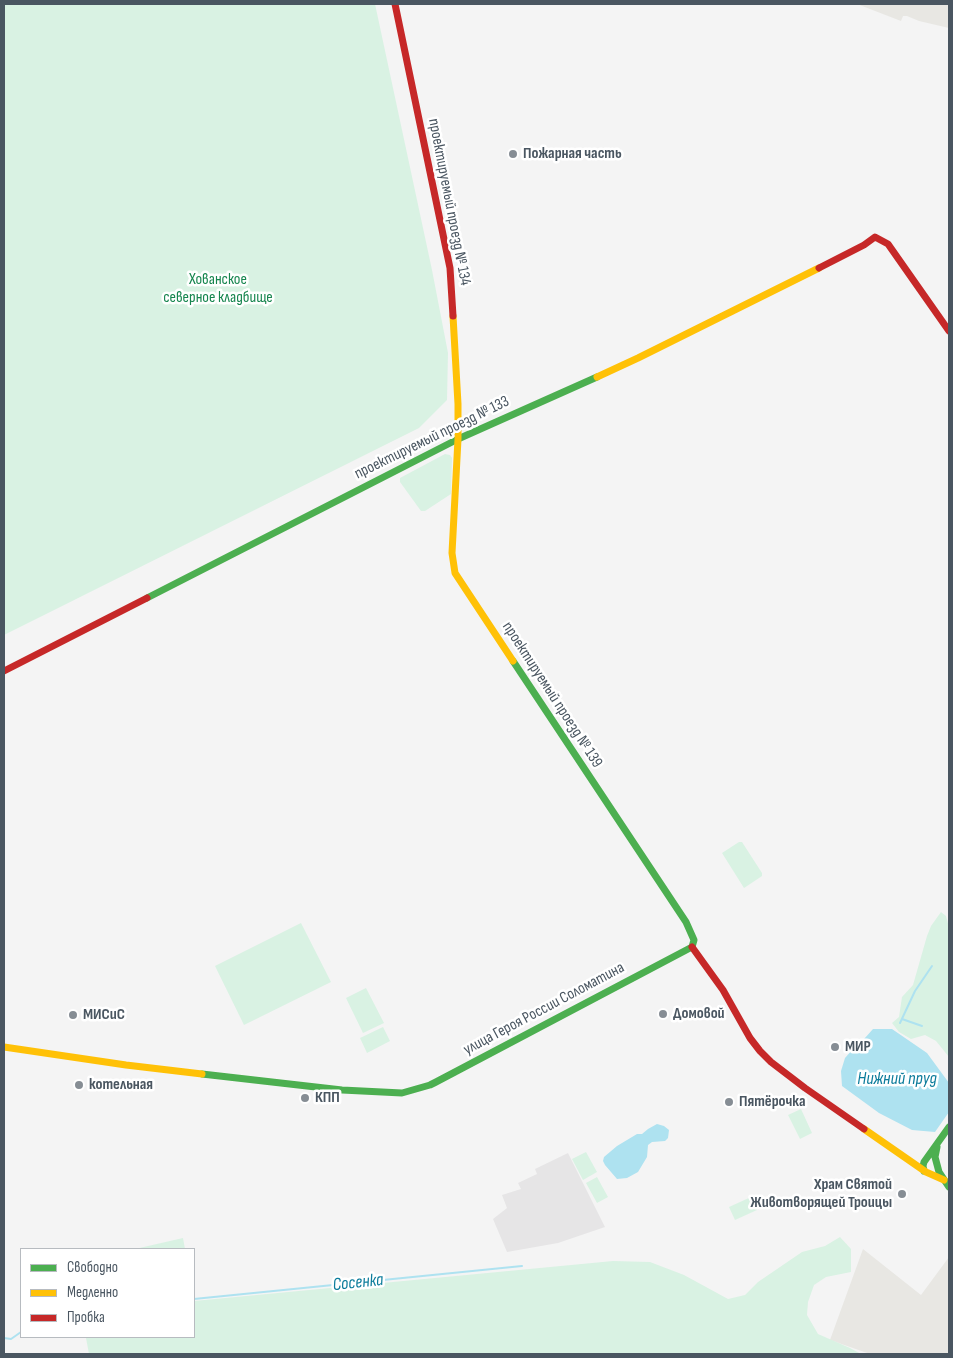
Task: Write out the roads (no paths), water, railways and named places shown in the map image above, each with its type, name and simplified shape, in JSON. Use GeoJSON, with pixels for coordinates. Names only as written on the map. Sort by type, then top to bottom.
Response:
{"type":"FeatureCollection","features":[{"type":"Feature","properties":{"kind":"street","name":"проектируемый проезд № 134"},"geometry":{"type":"LineString","coordinates":[[395,4],[450,268],[455,338],[458,438]]}},
{"type":"Feature","properties":{"kind":"street","name":"проектируемый проезд № 133"},"geometry":{"type":"LineString","coordinates":[[4,671],[458,438],[638,358],[742,308],[864,245],[875,237],[888,244],[949,331]]}},
{"type":"Feature","properties":{"kind":"street","name":"проектируемый проезд № 139"},"geometry":{"type":"LineString","coordinates":[[458,438],[452,552],[455,572],[686,922],[694,940],[692,947]]}},
{"type":"Feature","properties":{"kind":"street","name":"улица Героя России Соломатина"},"geometry":{"type":"LineString","coordinates":[[4,1047],[105,1062],[342,1090],[402,1094],[436,1082],[692,947]]}},
{"type":"Feature","properties":{"kind":"street"},"geometry":{"type":"LineString","coordinates":[[692,947],[724,990],[750,1038],[771,1062],[804,1088],[927,1172],[944,1180]]}},
{"type":"Feature","properties":{"kind":"street"},"geometry":{"type":"LineString","coordinates":[[927,1172],[923,1166],[925,1161],[949,1127]]}},
{"type":"Feature","properties":{"kind":"street"},"geometry":{"type":"LineString","coordinates":[[938,1144],[935,1152],[939,1172],[949,1187]]}},
{"type":"Feature","properties":{"kind":"street"},"geometry":{"type":"LineString","coordinates":[[904,1156],[916,1162],[932,1159],[937,1163]]}},
{"type":"Feature","properties":{"kind":"street"},"geometry":{"type":"LineString","coordinates":[[927,1172],[936,1170],[937,1163]]}},
{"type":"Feature","properties":{"kind":"water","name":"Нижний пруд"},"geometry":{"type":"Polygon","coordinates":[[[873,1029],[892,1029],[927,1053],[949,1083],[949,1112],[935,1132],[912,1130],[879,1113],[842,1086],[841,1071],[845,1058],[873,1029]]]}},
{"type":"Feature","properties":{"kind":"water"},"geometry":{"type":"Polygon","coordinates":[[[657,1124],[669,1130],[668,1138],[665,1141],[652,1142],[648,1145],[647,1157],[638,1172],[627,1178],[617,1179],[605,1165],[604,1157],[617,1146],[637,1134],[642,1134],[657,1124]]]}},
{"type":"Feature","properties":{"kind":"waterway"},"geometry":{"type":"LineString","coordinates":[[900,1023],[915,991],[932,966]]}},
{"type":"Feature","properties":{"kind":"waterway"},"geometry":{"type":"LineString","coordinates":[[902,1019],[922,1026]]}},
{"type":"Feature","properties":{"kind":"waterway","name":"Сосенка"},"geometry":{"type":"LineString","coordinates":[[195,1299],[522,1266]]}},
{"type":"Feature","properties":{"kind":"waterway","name":"Сосенка"},"geometry":{"type":"LineString","coordinates":[[4,1338],[11,1339],[20,1333]]}},
{"type":"Feature","properties":{"kind":"place","name":"Пожарная часть"},"geometry":{"type":"Point","coordinates":[513,154]}},
{"type":"Feature","properties":{"kind":"place","name":"Домовой"},"geometry":{"type":"Point","coordinates":[663,1014]}},
{"type":"Feature","properties":{"kind":"place","name":"МИСиС"},"geometry":{"type":"Point","coordinates":[73,1015]}},
{"type":"Feature","properties":{"kind":"place","name":"МИР"},"geometry":{"type":"Point","coordinates":[835,1047]}},
{"type":"Feature","properties":{"kind":"place","name":"котельная"},"geometry":{"type":"Point","coordinates":[79,1085]}},
{"type":"Feature","properties":{"kind":"place","name":"КПП"},"geometry":{"type":"Point","coordinates":[305,1098]}},
{"type":"Feature","properties":{"kind":"place","name":"Пятёрочка"},"geometry":{"type":"Point","coordinates":[729,1102]}},
{"type":"Feature","properties":{"kind":"place","name":"Храм Святой Животворящей Троицы"},"geometry":{"type":"Point","coordinates":[902,1194]}},
{"type":"Feature","properties":{"kind":"park label","name":"Хованское северное кладбище"},"geometry":{"type":"Point","coordinates":[218,289]}}]}
